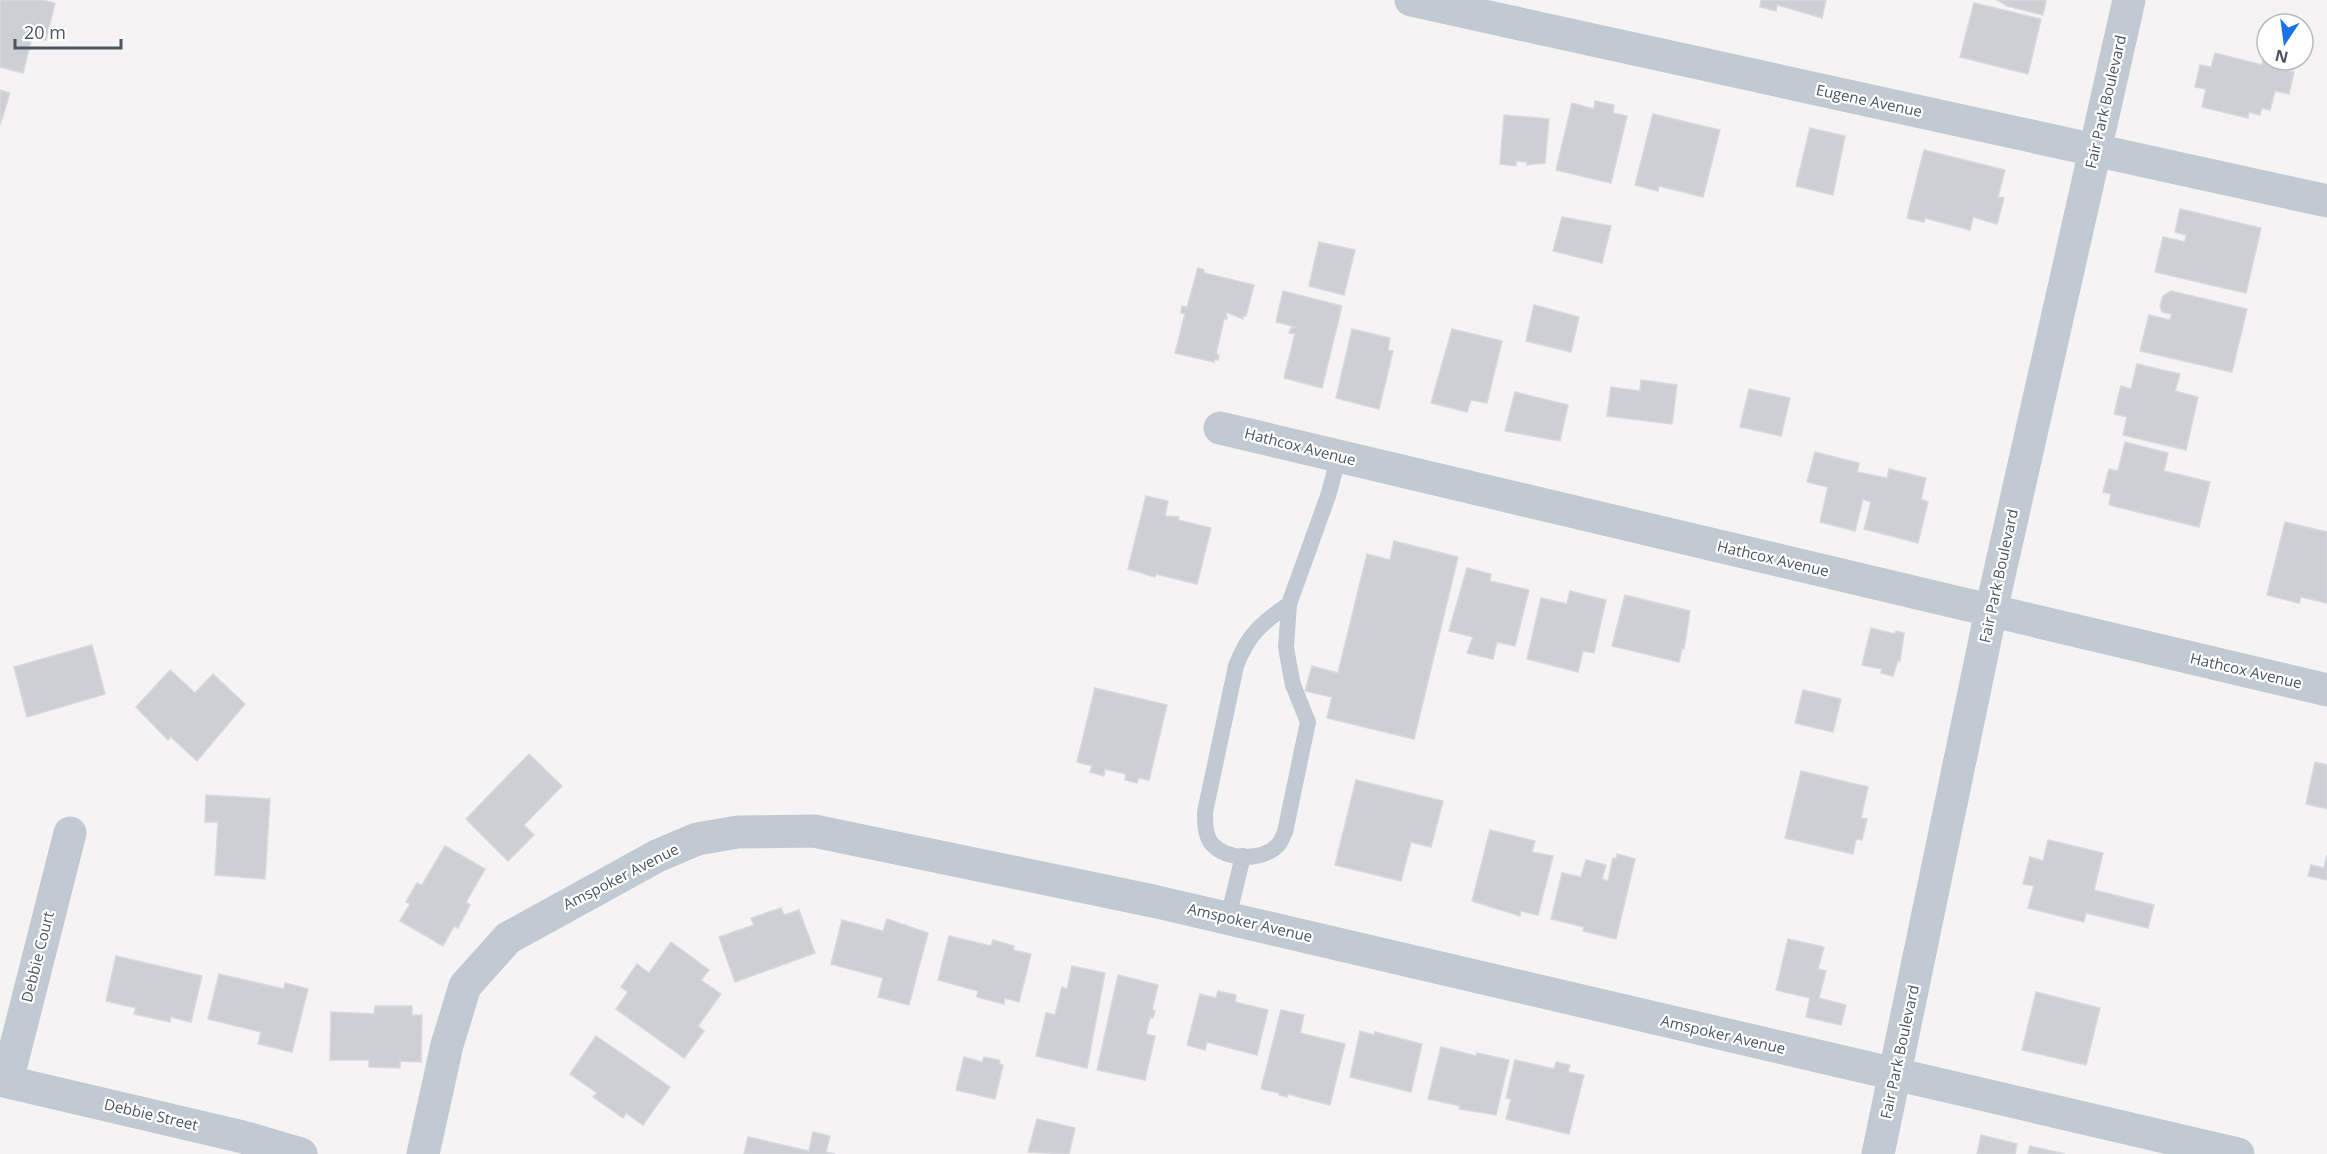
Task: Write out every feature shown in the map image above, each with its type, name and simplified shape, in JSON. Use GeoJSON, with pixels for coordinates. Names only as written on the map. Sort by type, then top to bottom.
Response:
{"type":"FeatureCollection","features":[{"type":"Feature","properties":{"kind":"street","name":"Eugene Avenue"},"geometry":{"type":"LineString","coordinates":[[1411,0],[2327,201]]}},
{"type":"Feature","properties":{"kind":"street","name":"Fair Park Boulevard"},"geometry":{"type":"LineString","coordinates":[[1878,1154],[1991,611],[2129,0]]}},
{"type":"Feature","properties":{"kind":"street","name":"Hathcox Avenue"},"geometry":{"type":"LineString","coordinates":[[1220,428],[2327,690]]}},
{"type":"Feature","properties":{"kind":"street","name":"Amspoker Avenue"},"geometry":{"type":"LineString","coordinates":[[423,1154],[447,1046],[465,986],[508,938],[657,856],[697,839],[738,832],[814,831],[1228,918],[1895,1076],[2238,1154]]}},
{"type":"Feature","properties":{"kind":"street","name":"Debbie Court"},"geometry":{"type":"LineString","coordinates":[[3,1081],[70,833]]}},
{"type":"Feature","properties":{"kind":"street","name":"Debbie Street"},"geometry":{"type":"LineString","coordinates":[[3,1081],[243,1137],[301,1154]]}},
{"type":"Feature","properties":{"kind":"lane"},"geometry":{"type":"LineString","coordinates":[[1289,604],[1257,626],[1242,650],[1236,666],[1205,812],[1205,830],[1213,844],[1229,854],[1243,856],[1264,854],[1278,844],[1281,838],[1308,722],[1293,685],[1286,648],[1289,604],[1328,496],[1339,456]]}},
{"type":"Feature","properties":{"kind":"lane"},"geometry":{"type":"LineString","coordinates":[[1228,918],[1243,856]]}},
{"type":"Feature","properties":{"kind":"building"},"geometry":{"type":"Polygon","coordinates":[[[0,0],[42,0],[55,3],[46,40],[32,37],[23,73],[0,67],[0,0]]]}},
{"type":"Feature","properties":{"kind":"building"},"geometry":{"type":"Polygon","coordinates":[[[1761,0],[1826,0],[1822,18],[1777,5],[1776,11],[1760,7],[1761,0]]]}},
{"type":"Feature","properties":{"kind":"building"},"geometry":{"type":"Polygon","coordinates":[[[1997,0],[2046,0],[2043,15],[2007,6],[1997,0]]]}},
{"type":"Feature","properties":{"kind":"building"},"geometry":{"type":"Polygon","coordinates":[[[1974,3],[2041,19],[2028,74],[1960,57],[1974,3]]]}},
{"type":"Feature","properties":{"kind":"building"},"geometry":{"type":"Polygon","coordinates":[[[2215,53],[2255,63],[2255,72],[2294,72],[2289,94],[2275,91],[2270,110],[2262,108],[2260,115],[2249,112],[2248,118],[2202,107],[2206,89],[2195,87],[2200,65],[2211,67],[2215,53]]]}},
{"type":"Feature","properties":{"kind":"building"},"geometry":{"type":"Polygon","coordinates":[[[0,90],[10,93],[0,125],[0,90]]]}},
{"type":"Feature","properties":{"kind":"building"},"geometry":{"type":"Polygon","coordinates":[[[1595,101],[1614,105],[1613,113],[1627,116],[1611,183],[1556,170],[1572,103],[1594,109],[1595,101]]]}},
{"type":"Feature","properties":{"kind":"building"},"geometry":{"type":"Polygon","coordinates":[[[1653,114],[1720,130],[1703,197],[1659,186],[1658,191],[1635,185],[1653,114]]]}},
{"type":"Feature","properties":{"kind":"building"},"geometry":{"type":"Polygon","coordinates":[[[1504,115],[1549,119],[1545,163],[1527,165],[1527,162],[1516,161],[1516,166],[1500,164],[1504,115]]]}},
{"type":"Feature","properties":{"kind":"building"},"geometry":{"type":"Polygon","coordinates":[[[1810,128],[1845,136],[1833,195],[1796,186],[1810,128]]]}},
{"type":"Feature","properties":{"kind":"building"},"geometry":{"type":"Polygon","coordinates":[[[1924,150],[2005,170],[1998,197],[2004,198],[1997,224],[1973,217],[1970,230],[1925,218],[1924,222],[1907,218],[1924,150]]]}},
{"type":"Feature","properties":{"kind":"building"},"geometry":{"type":"Polygon","coordinates":[[[2180,209],[2261,228],[2246,293],[2155,272],[2163,237],[2185,242],[2186,235],[2175,232],[2180,209]]]}},
{"type":"Feature","properties":{"kind":"building"},"geometry":{"type":"Polygon","coordinates":[[[1562,217],[1611,226],[1602,263],[1553,251],[1562,217]]]}},
{"type":"Feature","properties":{"kind":"building"},"geometry":{"type":"Polygon","coordinates":[[[1319,242],[1355,250],[1344,295],[1309,286],[1319,242]]]}},
{"type":"Feature","properties":{"kind":"building"},"geometry":{"type":"Polygon","coordinates":[[[1198,268],[1204,270],[1204,273],[1254,285],[1246,316],[1243,316],[1243,319],[1226,312],[1227,319],[1224,319],[1216,354],[1219,355],[1218,360],[1215,359],[1214,362],[1175,353],[1185,314],[1181,313],[1182,306],[1187,307],[1198,268]]]}},
{"type":"Feature","properties":{"kind":"building"},"geometry":{"type":"Polygon","coordinates":[[[1283,291],[1342,306],[1322,388],[1284,378],[1295,334],[1289,333],[1291,328],[1296,327],[1276,322],[1283,291]]]}},
{"type":"Feature","properties":{"kind":"building"},"geometry":{"type":"Polygon","coordinates":[[[2171,291],[2247,309],[2232,372],[2140,351],[2149,315],[2170,320],[2172,314],[2162,312],[2160,306],[2163,296],[2171,291]]]}},
{"type":"Feature","properties":{"kind":"building"},"geometry":{"type":"Polygon","coordinates":[[[1534,305],[1579,317],[1571,352],[1526,341],[1534,305]]]}},
{"type":"Feature","properties":{"kind":"building"},"geometry":{"type":"Polygon","coordinates":[[[1352,329],[1390,338],[1388,350],[1393,351],[1379,409],[1336,398],[1352,329]]]}},
{"type":"Feature","properties":{"kind":"building"},"geometry":{"type":"Polygon","coordinates":[[[1452,329],[1502,341],[1487,403],[1471,400],[1467,412],[1431,403],[1452,329]]]}},
{"type":"Feature","properties":{"kind":"building"},"geometry":{"type":"Polygon","coordinates":[[[2137,364],[2180,374],[2175,391],[2198,397],[2186,450],[2123,435],[2127,417],[2114,414],[2121,386],[2131,389],[2137,364]]]}},
{"type":"Feature","properties":{"kind":"building"},"geometry":{"type":"Polygon","coordinates":[[[1641,380],[1677,385],[1672,424],[1607,416],[1611,387],[1640,391],[1641,380]]]}},
{"type":"Feature","properties":{"kind":"building"},"geometry":{"type":"Polygon","coordinates":[[[1749,389],[1790,398],[1781,436],[1740,427],[1749,389]]]}},
{"type":"Feature","properties":{"kind":"building"},"geometry":{"type":"Polygon","coordinates":[[[1515,392],[1568,405],[1560,441],[1505,431],[1515,392]]]}},
{"type":"Feature","properties":{"kind":"building"},"geometry":{"type":"Polygon","coordinates":[[[2125,442],[2168,453],[2164,471],[2210,482],[2199,527],[2109,505],[2111,494],[2103,492],[2109,469],[2118,471],[2125,442]]]}},
{"type":"Feature","properties":{"kind":"building"},"geometry":{"type":"Polygon","coordinates":[[[1815,452],[1859,463],[1857,472],[1887,478],[1889,469],[1926,478],[1921,499],[1928,502],[1918,543],[1864,529],[1871,502],[1863,499],[1855,531],[1820,522],[1828,487],[1807,482],[1815,452]]]}},
{"type":"Feature","properties":{"kind":"building"},"geometry":{"type":"Polygon","coordinates":[[[1146,496],[1168,501],[1165,516],[1179,517],[1178,520],[1211,528],[1197,584],[1156,574],[1155,577],[1128,569],[1146,496]]]}},
{"type":"Feature","properties":{"kind":"building"},"geometry":{"type":"Polygon","coordinates":[[[2285,522],[2327,532],[2327,603],[2301,597],[2299,603],[2267,595],[2285,522]]]}},
{"type":"Feature","properties":{"kind":"building"},"geometry":{"type":"Polygon","coordinates":[[[1394,541],[1458,557],[1414,739],[1327,718],[1332,697],[1305,691],[1312,666],[1338,673],[1367,554],[1390,560],[1394,541]]]}},
{"type":"Feature","properties":{"kind":"building"},"geometry":{"type":"Polygon","coordinates":[[[1467,568],[1491,574],[1490,581],[1529,590],[1515,646],[1497,642],[1493,659],[1467,653],[1473,637],[1449,631],[1467,568]]]}},
{"type":"Feature","properties":{"kind":"building"},"geometry":{"type":"Polygon","coordinates":[[[1570,591],[1606,600],[1594,653],[1583,651],[1578,672],[1527,659],[1541,598],[1567,604],[1570,591]]]}},
{"type":"Feature","properties":{"kind":"building"},"geometry":{"type":"Polygon","coordinates":[[[1625,595],[1690,611],[1684,649],[1682,648],[1679,662],[1612,646],[1625,595]]]}},
{"type":"Feature","properties":{"kind":"building"},"geometry":{"type":"Polygon","coordinates":[[[1871,628],[1895,634],[1896,631],[1904,633],[1900,661],[1898,660],[1893,676],[1881,673],[1882,669],[1862,665],[1871,628]]]}},
{"type":"Feature","properties":{"kind":"building"},"geometry":{"type":"Polygon","coordinates":[[[92,645],[105,694],[27,717],[14,667],[92,645]]]}},
{"type":"Feature","properties":{"kind":"building"},"geometry":{"type":"Polygon","coordinates":[[[170,670],[195,693],[213,674],[245,704],[197,761],[171,737],[168,740],[136,707],[170,670]]]}},
{"type":"Feature","properties":{"kind":"building"},"geometry":{"type":"Polygon","coordinates":[[[1095,688],[1167,705],[1149,780],[1139,778],[1137,783],[1125,780],[1126,774],[1105,769],[1104,776],[1090,772],[1092,766],[1077,762],[1095,688]]]}},
{"type":"Feature","properties":{"kind":"building"},"geometry":{"type":"Polygon","coordinates":[[[1803,690],[1841,699],[1833,732],[1795,723],[1803,690]]]}},
{"type":"Feature","properties":{"kind":"building"},"geometry":{"type":"Polygon","coordinates":[[[529,754],[562,786],[524,825],[534,835],[508,861],[466,819],[529,754]]]}},
{"type":"Feature","properties":{"kind":"building"},"geometry":{"type":"Polygon","coordinates":[[[2315,762],[2327,765],[2327,809],[2306,804],[2315,762]]]}},
{"type":"Feature","properties":{"kind":"building"},"geometry":{"type":"Polygon","coordinates":[[[1801,771],[1868,787],[1861,818],[1867,819],[1862,840],[1856,839],[1853,854],[1785,838],[1801,771]]]}},
{"type":"Feature","properties":{"kind":"building"},"geometry":{"type":"Polygon","coordinates":[[[1356,780],[1443,801],[1431,847],[1411,842],[1401,881],[1335,865],[1356,780]]]}},
{"type":"Feature","properties":{"kind":"building"},"geometry":{"type":"Polygon","coordinates":[[[206,795],[270,799],[265,879],[215,875],[218,822],[205,822],[206,795]]]}},
{"type":"Feature","properties":{"kind":"building"},"geometry":{"type":"Polygon","coordinates":[[[1490,830],[1535,841],[1532,852],[1553,856],[1538,915],[1521,911],[1520,916],[1472,901],[1490,830]]]}},
{"type":"Feature","properties":{"kind":"building"},"geometry":{"type":"Polygon","coordinates":[[[2048,840],[2103,853],[2094,890],[2154,905],[2148,928],[2086,913],[2084,922],[2028,908],[2034,886],[2023,884],[2030,857],[2043,861],[2048,840]]]}},
{"type":"Feature","properties":{"kind":"building"},"geometry":{"type":"Polygon","coordinates":[[[445,846],[485,869],[466,902],[470,905],[458,928],[454,926],[443,946],[400,921],[410,904],[406,902],[417,883],[422,885],[445,846]]]}},
{"type":"Feature","properties":{"kind":"building"},"geometry":{"type":"Polygon","coordinates":[[[1617,854],[1635,859],[1616,939],[1583,931],[1584,927],[1551,919],[1562,873],[1581,877],[1586,860],[1606,865],[1602,879],[1608,881],[1613,858],[1616,859],[1617,854]]]}},
{"type":"Feature","properties":{"kind":"building"},"geometry":{"type":"Polygon","coordinates":[[[2327,855],[2327,880],[2308,876],[2311,865],[2324,868],[2327,855]]]}},
{"type":"Feature","properties":{"kind":"building"},"geometry":{"type":"Polygon","coordinates":[[[781,908],[784,915],[799,910],[815,953],[735,982],[719,937],[754,925],[751,918],[781,908]]]}},
{"type":"Feature","properties":{"kind":"building"},"geometry":{"type":"Polygon","coordinates":[[[887,919],[928,933],[909,1005],[878,997],[883,978],[831,964],[842,920],[883,931],[887,919]]]}},
{"type":"Feature","properties":{"kind":"building"},"geometry":{"type":"Polygon","coordinates":[[[949,936],[991,946],[993,940],[1014,946],[1013,950],[1031,954],[1019,1002],[1005,998],[1004,1004],[977,997],[978,991],[938,980],[949,936]]]}},
{"type":"Feature","properties":{"kind":"building"},"geometry":{"type":"Polygon","coordinates":[[[1788,939],[1824,947],[1818,969],[1826,971],[1819,998],[1846,1005],[1841,1025],[1806,1017],[1810,998],[1776,990],[1788,939]]]}},
{"type":"Feature","properties":{"kind":"building"},"geometry":{"type":"Polygon","coordinates":[[[671,942],[709,970],[701,980],[721,994],[698,1026],[704,1031],[684,1058],[616,1009],[628,992],[621,987],[637,964],[649,973],[671,942]]]}},
{"type":"Feature","properties":{"kind":"building"},"geometry":{"type":"Polygon","coordinates":[[[116,956],[202,976],[191,1022],[171,1017],[170,1022],[134,1014],[136,1008],[106,1001],[116,956]]]}},
{"type":"Feature","properties":{"kind":"building"},"geometry":{"type":"Polygon","coordinates":[[[1072,966],[1105,973],[1087,1068],[1036,1056],[1046,1013],[1055,1015],[1062,987],[1067,989],[1072,966]]]}},
{"type":"Feature","properties":{"kind":"building"},"geometry":{"type":"Polygon","coordinates":[[[219,974],[284,989],[285,983],[308,989],[292,1052],[258,1044],[261,1032],[208,1019],[219,974]]]}},
{"type":"Feature","properties":{"kind":"building"},"geometry":{"type":"Polygon","coordinates":[[[1118,975],[1158,985],[1152,1010],[1155,1011],[1153,1018],[1150,1017],[1146,1034],[1155,1036],[1145,1080],[1097,1070],[1118,975]]]}},
{"type":"Feature","properties":{"kind":"building"},"geometry":{"type":"Polygon","coordinates":[[[1218,991],[1236,995],[1235,1002],[1268,1010],[1257,1055],[1207,1042],[1205,1050],[1187,1045],[1200,994],[1216,998],[1218,991]]]}},
{"type":"Feature","properties":{"kind":"building"},"geometry":{"type":"Polygon","coordinates":[[[2036,992],[2100,1008],[2086,1065],[2022,1050],[2036,992]]]}},
{"type":"Feature","properties":{"kind":"building"},"geometry":{"type":"Polygon","coordinates":[[[375,1006],[412,1006],[412,1015],[422,1015],[421,1062],[400,1061],[400,1068],[369,1067],[369,1060],[330,1060],[331,1012],[374,1014],[375,1006]]]}},
{"type":"Feature","properties":{"kind":"building"},"geometry":{"type":"Polygon","coordinates":[[[1281,1010],[1304,1015],[1300,1033],[1345,1044],[1330,1105],[1288,1094],[1287,1097],[1261,1089],[1281,1010]]]}},
{"type":"Feature","properties":{"kind":"building"},"geometry":{"type":"Polygon","coordinates":[[[1360,1031],[1374,1035],[1375,1032],[1422,1044],[1411,1092],[1350,1077],[1360,1031]]]}},
{"type":"Feature","properties":{"kind":"building"},"geometry":{"type":"Polygon","coordinates":[[[596,1036],[670,1087],[643,1125],[626,1113],[623,1118],[593,1097],[597,1093],[570,1074],[596,1036]]]}},
{"type":"Feature","properties":{"kind":"building"},"geometry":{"type":"Polygon","coordinates":[[[1441,1047],[1476,1056],[1477,1053],[1509,1060],[1496,1115],[1459,1109],[1460,1106],[1428,1099],[1441,1047]]]}},
{"type":"Feature","properties":{"kind":"building"},"geometry":{"type":"Polygon","coordinates":[[[964,1057],[982,1062],[984,1057],[1000,1060],[999,1064],[1003,1065],[995,1099],[956,1090],[964,1057]]]}},
{"type":"Feature","properties":{"kind":"building"},"geometry":{"type":"Polygon","coordinates":[[[1515,1060],[1554,1069],[1556,1062],[1570,1065],[1568,1072],[1584,1075],[1569,1134],[1506,1119],[1511,1099],[1506,1098],[1515,1060]]]}},
{"type":"Feature","properties":{"kind":"building"},"geometry":{"type":"Polygon","coordinates":[[[1037,1119],[1075,1128],[1069,1154],[1028,1152],[1037,1119]]]}},
{"type":"Feature","properties":{"kind":"building"},"geometry":{"type":"Polygon","coordinates":[[[813,1132],[830,1136],[826,1152],[835,1154],[744,1154],[748,1137],[809,1151],[813,1132]]]}},
{"type":"Feature","properties":{"kind":"building"},"geometry":{"type":"Polygon","coordinates":[[[1981,1135],[2017,1144],[2015,1154],[1977,1154],[1981,1135]]]}},
{"type":"Feature","properties":{"kind":"building"},"geometry":{"type":"Polygon","coordinates":[[[2030,1146],[2065,1154],[2028,1154],[2030,1146]]]}}]}
